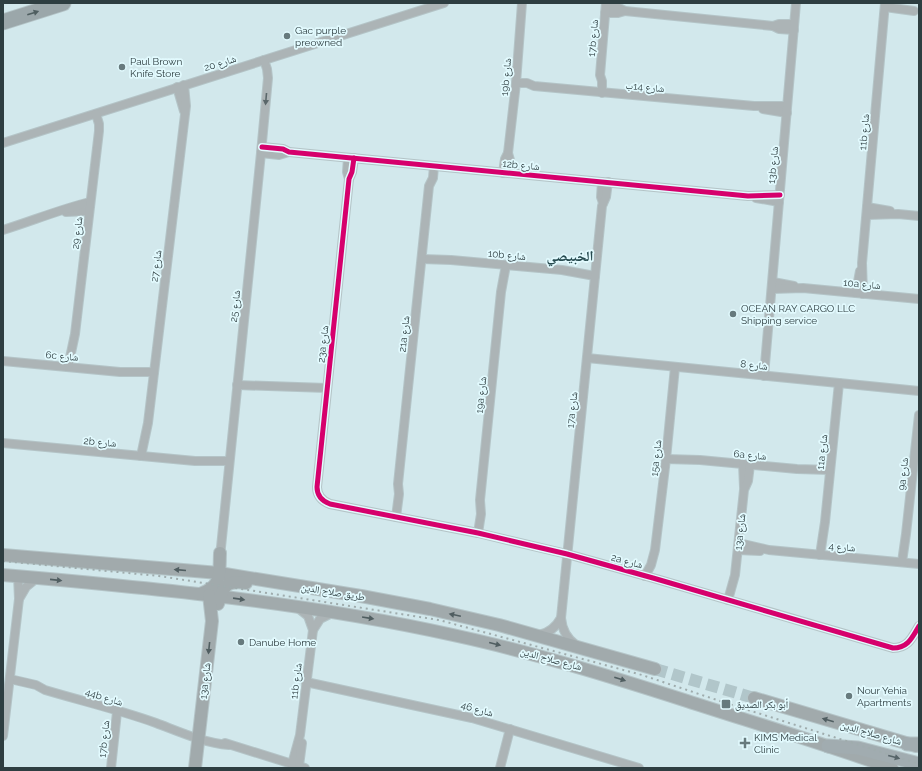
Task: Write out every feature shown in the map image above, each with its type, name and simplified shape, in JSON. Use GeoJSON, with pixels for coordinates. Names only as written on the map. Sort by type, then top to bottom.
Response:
{"type":"FeatureCollection","features":[{"type":"Feature","properties":{"kind":"highway"},"geometry":{"type":"LineString","coordinates":[[3,22],[63,3]]}},
{"type":"Feature","properties":{"kind":"main road"},"geometry":{"type":"LineString","coordinates":[[210,595],[209,591],[217,582],[220,553]]}},
{"type":"Feature","properties":{"kind":"main road","name":"طريق صلاح الدين"},"geometry":{"type":"LineString","coordinates":[[3,555],[219,573],[430,609],[537,635],[655,669]]}},
{"type":"Feature","properties":{"kind":"main road"},"geometry":{"type":"LineString","coordinates":[[18,576],[20,568],[28,564],[130,573],[151,568]]}},
{"type":"Feature","properties":{"kind":"main road"},"geometry":{"type":"LineString","coordinates":[[3,575],[210,595],[221,591],[228,584],[237,582],[310,593],[326,591]]}},
{"type":"Feature","properties":{"kind":"main road"},"geometry":{"type":"LineString","coordinates":[[154,600],[164,590]]}},
{"type":"Feature","properties":{"kind":"main road","name":"شارع صلاح الدين"},"geometry":{"type":"LineString","coordinates":[[210,595],[332,612],[440,632],[533,654],[612,677],[892,768]]}},
{"type":"Feature","properties":{"kind":"main road","name":"13a شارع"},"geometry":{"type":"LineString","coordinates":[[195,768],[212,621],[210,595]]}},
{"type":"Feature","properties":{"kind":"main road","name":"شارع صلاح الدين"},"geometry":{"type":"LineString","coordinates":[[754,698],[915,745]]}},
{"type":"Feature","properties":{"kind":"main road"},"geometry":{"type":"LineString","coordinates":[[828,746],[858,748],[919,764]]}},
{"type":"Feature","properties":{"kind":"street","name":"شارع 20"},"geometry":{"type":"LineString","coordinates":[[3,143],[444,3]]}},
{"type":"Feature","properties":{"kind":"street","name":"19b شارع"},"geometry":{"type":"LineString","coordinates":[[506,173],[505,159],[508,153],[522,3]]}},
{"type":"Feature","properties":{"kind":"street","name":"13b شارع"},"geometry":{"type":"LineString","coordinates":[[764,376],[773,286],[796,3]]}},
{"type":"Feature","properties":{"kind":"street"},"geometry":{"type":"LineString","coordinates":[[895,3],[916,12]]}},
{"type":"Feature","properties":{"kind":"street"},"geometry":{"type":"LineString","coordinates":[[885,5],[916,12]]}},
{"type":"Feature","properties":{"kind":"street","name":"11b شارع"},"geometry":{"type":"LineString","coordinates":[[860,294],[885,5]]}},
{"type":"Feature","properties":{"kind":"street"},"geometry":{"type":"LineString","coordinates":[[606,8],[618,13],[625,11],[773,26],[779,24],[794,27]]}},
{"type":"Feature","properties":{"kind":"street","name":"17b شارع"},"geometry":{"type":"LineString","coordinates":[[599,93],[602,81],[600,75],[606,8]]}},
{"type":"Feature","properties":{"kind":"street","name":"شارع 25"},"geometry":{"type":"LineString","coordinates":[[220,553],[262,150],[268,78],[264,60]]}},
{"type":"Feature","properties":{"kind":"street","name":"شارع 27"},"geometry":{"type":"LineString","coordinates":[[145,456],[187,103],[180,86]]}},
{"type":"Feature","properties":{"kind":"street","name":"شارع 14ب"},"geometry":{"type":"LineString","coordinates":[[515,86],[527,88],[534,86],[787,109]]}},
{"type":"Feature","properties":{"kind":"street","name":"شارع 29"},"geometry":{"type":"LineString","coordinates":[[72,367],[99,124],[93,114]]}},
{"type":"Feature","properties":{"kind":"street","name":"12b شارع"},"geometry":{"type":"LineString","coordinates":[[262,150],[279,155],[289,152],[748,196],[762,200],[780,199]]}},
{"type":"Feature","properties":{"kind":"street","name":"23a شارع"},"geometry":{"type":"LineString","coordinates":[[330,504],[322,500],[317,492],[349,179],[347,172],[351,158]]}},
{"type":"Feature","properties":{"kind":"street","name":"21a شارع"},"geometry":{"type":"LineString","coordinates":[[394,516],[430,185],[428,178],[431,166]]}},
{"type":"Feature","properties":{"kind":"street","name":"17a شارع"},"geometry":{"type":"LineString","coordinates":[[580,647],[564,632],[561,618],[602,204],[601,197],[605,182]]}},
{"type":"Feature","properties":{"kind":"street"},"geometry":{"type":"LineString","coordinates":[[3,230],[61,212],[70,207],[90,202]]}},
{"type":"Feature","properties":{"kind":"street"},"geometry":{"type":"LineString","coordinates":[[61,212],[89,211]]}},
{"type":"Feature","properties":{"kind":"street"},"geometry":{"type":"LineString","coordinates":[[867,211],[919,216]]}},
{"type":"Feature","properties":{"kind":"street","name":"10b شارع"},"geometry":{"type":"LineString","coordinates":[[422,257],[562,270],[576,269],[595,273]]}},
{"type":"Feature","properties":{"kind":"street","name":"19a شارع"},"geometry":{"type":"LineString","coordinates":[[475,533],[480,500],[503,264]]}},
{"type":"Feature","properties":{"kind":"street","name":"10a شارع"},"geometry":{"type":"LineString","coordinates":[[773,286],[919,299]]}},
{"type":"Feature","properties":{"kind":"street","name":"شارع 8"},"geometry":{"type":"LineString","coordinates":[[587,358],[919,391]]}},
{"type":"Feature","properties":{"kind":"street","name":"6c شارع"},"geometry":{"type":"LineString","coordinates":[[3,361],[128,374],[154,375]]}},
{"type":"Feature","properties":{"kind":"street","name":"15a شارع"},"geometry":{"type":"LineString","coordinates":[[649,577],[656,563],[655,550],[675,367]]}},
{"type":"Feature","properties":{"kind":"street"},"geometry":{"type":"LineString","coordinates":[[238,382],[264,382],[272,385],[327,391]]}},
{"type":"Feature","properties":{"kind":"street","name":"11a شارع"},"geometry":{"type":"LineString","coordinates":[[823,555],[839,383]]}},
{"type":"Feature","properties":{"kind":"street","name":"9a شارع"},"geometry":{"type":"LineString","coordinates":[[912,563],[906,534],[919,415]]}},
{"type":"Feature","properties":{"kind":"street","name":"2b شارع"},"geometry":{"type":"LineString","coordinates":[[3,443],[229,464]]}},
{"type":"Feature","properties":{"kind":"street","name":"6a شارع"},"geometry":{"type":"LineString","coordinates":[[666,456],[830,473]]}},
{"type":"Feature","properties":{"kind":"street","name":"13a شارع"},"geometry":{"type":"LineString","coordinates":[[732,601],[736,575],[746,464]]}},
{"type":"Feature","properties":{"kind":"street","name":"2a شارع"},"geometry":{"type":"LineString","coordinates":[[330,504],[475,533],[567,554],[893,648],[908,644],[919,626]]}},
{"type":"Feature","properties":{"kind":"street","name":"شارع 4"},"geometry":{"type":"LineString","coordinates":[[738,547],[756,551],[769,550],[912,563]]}},
{"type":"Feature","properties":{"kind":"street"},"geometry":{"type":"LineString","coordinates":[[198,572],[214,564],[220,553]]}},
{"type":"Feature","properties":{"kind":"street"},"geometry":{"type":"LineString","coordinates":[[220,553],[225,568],[237,576]]}},
{"type":"Feature","properties":{"kind":"street"},"geometry":{"type":"LineString","coordinates":[[3,736],[19,599],[18,576]]}},
{"type":"Feature","properties":{"kind":"street"},"geometry":{"type":"LineString","coordinates":[[19,599],[26,587],[37,578]]}},
{"type":"Feature","properties":{"kind":"street"},"geometry":{"type":"LineString","coordinates":[[297,607],[308,616],[313,630]]}},
{"type":"Feature","properties":{"kind":"street"},"geometry":{"type":"LineString","coordinates":[[313,630],[320,619],[332,612]]}},
{"type":"Feature","properties":{"kind":"street"},"geometry":{"type":"LineString","coordinates":[[537,635],[549,632],[558,624],[561,618]]}},
{"type":"Feature","properties":{"kind":"street","name":"11b شارع"},"geometry":{"type":"LineString","coordinates":[[299,766],[300,735],[313,630]]}},
{"type":"Feature","properties":{"kind":"street","name":"44b شارع"},"geometry":{"type":"LineString","coordinates":[[9,682],[45,690],[299,766]]}},
{"type":"Feature","properties":{"kind":"street","name":"شارع 46"},"geometry":{"type":"LineString","coordinates":[[306,682],[453,713],[640,768]]}},
{"type":"Feature","properties":{"kind":"street","name":"17b شارع"},"geometry":{"type":"LineString","coordinates":[[111,768],[117,712]]}},
{"type":"Feature","properties":{"kind":"street"},"geometry":{"type":"LineString","coordinates":[[500,768],[510,729]]}},
{"type":"Feature","properties":{"kind":"tunnel"},"geometry":{"type":"LineString","coordinates":[[655,669],[754,698]]}},
{"type":"Feature","properties":{"kind":"railway"},"geometry":{"type":"LineString","coordinates":[[3,561],[159,576],[439,620],[642,675],[919,764]]}},
{"type":"Feature","properties":{"kind":"cycle path"},"geometry":{"type":"LineString","coordinates":[[262,147],[283,149],[289,152],[748,196],[780,195]]}},
{"type":"Feature","properties":{"kind":"cycle path"},"geometry":{"type":"LineString","coordinates":[[354,158],[352,172],[349,179],[317,487],[319,496],[322,500],[330,504],[478,533],[567,554],[893,648],[898,648],[909,642],[919,626]]}},
{"type":"Feature","properties":{"kind":"place","name":"Gac purple preowned"},"geometry":{"type":"Point","coordinates":[287,36]}},
{"type":"Feature","properties":{"kind":"place","name":"Paul Brown Knife Store"},"geometry":{"type":"Point","coordinates":[122,67]}},
{"type":"Feature","properties":{"kind":"place","name":"OCEAN RAY CARGO LLC Shipping service"},"geometry":{"type":"Point","coordinates":[733,314]}},
{"type":"Feature","properties":{"kind":"place","name":"Danube Home"},"geometry":{"type":"Point","coordinates":[241,642]}},
{"type":"Feature","properties":{"kind":"place","name":"Nour Yehia Apartments"},"geometry":{"type":"Point","coordinates":[849,696]}},
{"type":"Feature","properties":{"kind":"place","name":"أبو بكر الصديق"},"geometry":{"type":"Point","coordinates":[726,704]}},
{"type":"Feature","properties":{"kind":"place","name":"KIMS Medical Clinic"},"geometry":{"type":"Point","coordinates":[745,743]}},
{"type":"Feature","properties":{"kind":"district","name":"الخبيصي"},"geometry":{"type":"Point","coordinates":[570,256]}}]}
